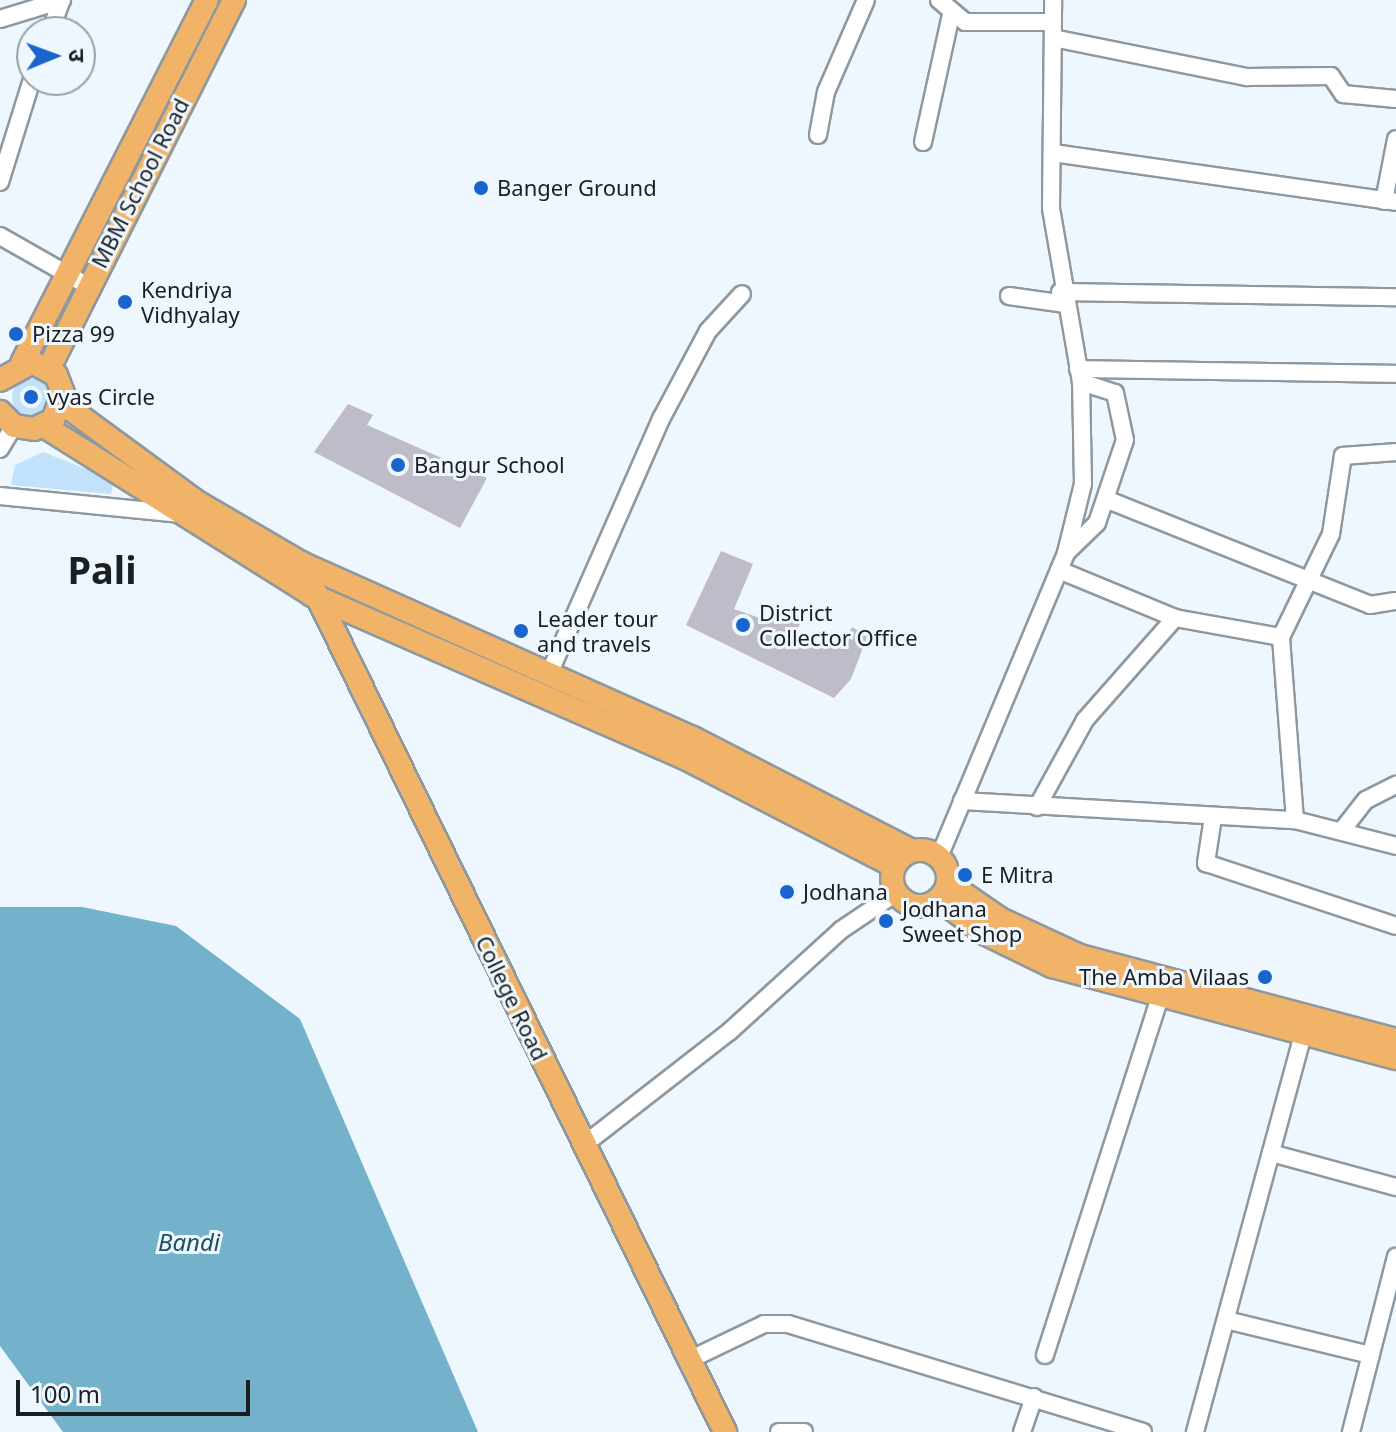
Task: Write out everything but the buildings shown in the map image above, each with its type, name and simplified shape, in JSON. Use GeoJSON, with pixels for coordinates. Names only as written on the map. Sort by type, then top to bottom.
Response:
{"type":"FeatureCollection","features":[{"type":"Feature","properties":{"kind":"main road","name":"MBM School Road"},"geometry":{"type":"LineString","coordinates":[[49,368],[80,282],[207,0]]}},
{"type":"Feature","properties":{"kind":"main road","name":"MBM School Road"},"geometry":{"type":"LineString","coordinates":[[22,363],[80,282],[234,0]]}},
{"type":"Feature","properties":{"kind":"main road"},"geometry":{"type":"LineString","coordinates":[[0,379],[22,363],[49,368],[61,383],[62,403],[44,426]]}},
{"type":"Feature","properties":{"kind":"main road"},"geometry":{"type":"LineString","coordinates":[[62,403],[197,502],[301,563],[549,674],[912,851],[939,857],[944,891],[984,933],[1052,966],[1396,1058]]}},
{"type":"Feature","properties":{"kind":"main road"},"geometry":{"type":"LineString","coordinates":[[7,419],[44,426],[312,595],[683,757],[894,866]]}},
{"type":"Feature","properties":{"kind":"main road","name":"College Road"},"geometry":{"type":"LineString","coordinates":[[301,563],[312,595],[725,1432]]}},
{"type":"Feature","properties":{"kind":"main road"},"geometry":{"type":"LineString","coordinates":[[894,866],[912,851]]}},
{"type":"Feature","properties":{"kind":"main road"},"geometry":{"type":"LineString","coordinates":[[894,866],[896,893],[921,907],[944,891]]}},
{"type":"Feature","properties":{"kind":"main road"},"geometry":{"type":"LineString","coordinates":[[944,891],[1080,956],[1396,1040]]}},
{"type":"Feature","properties":{"kind":"street"},"geometry":{"type":"LineString","coordinates":[[0,19],[62,0]]}},
{"type":"Feature","properties":{"kind":"street"},"geometry":{"type":"LineString","coordinates":[[818,135],[826,92],[866,0]]}},
{"type":"Feature","properties":{"kind":"street"},"geometry":{"type":"LineString","coordinates":[[939,857],[1066,553],[1083,484],[1080,376],[1063,298],[1053,153],[1053,0]]}},
{"type":"Feature","properties":{"kind":"street"},"geometry":{"type":"LineString","coordinates":[[923,142],[946,5],[976,24],[1053,30],[1247,77],[1331,76],[1343,94],[1396,99]]}},
{"type":"Feature","properties":{"kind":"street"},"geometry":{"type":"LineString","coordinates":[[0,182],[27,96]]}},
{"type":"Feature","properties":{"kind":"street"},"geometry":{"type":"LineString","coordinates":[[1053,153],[1390,201],[1396,139]]}},
{"type":"Feature","properties":{"kind":"street"},"geometry":{"type":"LineString","coordinates":[[0,236],[80,282]]}},
{"type":"Feature","properties":{"kind":"street"},"geometry":{"type":"LineString","coordinates":[[549,674],[661,419],[708,331],[742,294]]}},
{"type":"Feature","properties":{"kind":"street"},"geometry":{"type":"LineString","coordinates":[[1009,296],[1396,297]]}},
{"type":"Feature","properties":{"kind":"street"},"geometry":{"type":"LineString","coordinates":[[1080,376],[1396,374]]}},
{"type":"Feature","properties":{"kind":"street"},"geometry":{"type":"LineString","coordinates":[[1066,553],[1086,538],[1108,500],[1122,460],[1120,401],[1107,386],[1080,376]]}},
{"type":"Feature","properties":{"kind":"street"},"geometry":{"type":"LineString","coordinates":[[0,449],[7,419]]}},
{"type":"Feature","properties":{"kind":"street"},"geometry":{"type":"LineString","coordinates":[[1295,820],[1281,637],[1310,582],[1337,512],[1343,456],[1396,452]]}},
{"type":"Feature","properties":{"kind":"street"},"geometry":{"type":"LineString","coordinates":[[0,496],[181,514]]}},
{"type":"Feature","properties":{"kind":"street"},"geometry":{"type":"LineString","coordinates":[[1108,500],[1377,607],[1396,601]]}},
{"type":"Feature","properties":{"kind":"street"},"geometry":{"type":"LineString","coordinates":[[1059,570],[1175,618],[1281,637]]}},
{"type":"Feature","properties":{"kind":"street"},"geometry":{"type":"LineString","coordinates":[[1037,807],[1085,720],[1175,618]]}},
{"type":"Feature","properties":{"kind":"street"},"geometry":{"type":"LineString","coordinates":[[1343,829],[1366,800],[1396,785]]}},
{"type":"Feature","properties":{"kind":"street"},"geometry":{"type":"LineString","coordinates":[[962,801],[1295,820],[1343,829],[1396,846]]}},
{"type":"Feature","properties":{"kind":"street"},"geometry":{"type":"LineString","coordinates":[[1213,817],[1206,863],[1396,926]]}},
{"type":"Feature","properties":{"kind":"street"},"geometry":{"type":"LineString","coordinates":[[585,1144],[729,1032],[841,930],[896,893]]}},
{"type":"Feature","properties":{"kind":"street"},"geometry":{"type":"LineString","coordinates":[[1045,1355],[1160,997]]}},
{"type":"Feature","properties":{"kind":"street"},"geometry":{"type":"LineString","coordinates":[[1195,1432],[1303,1035]]}},
{"type":"Feature","properties":{"kind":"street"},"geometry":{"type":"LineString","coordinates":[[1271,1153],[1396,1187]]}},
{"type":"Feature","properties":{"kind":"street"},"geometry":{"type":"LineString","coordinates":[[1351,1432],[1396,1257]]}},
{"type":"Feature","properties":{"kind":"street"},"geometry":{"type":"LineString","coordinates":[[1226,1320],[1371,1355]]}},
{"type":"Feature","properties":{"kind":"street"},"geometry":{"type":"LineString","coordinates":[[689,1360],[764,1324],[788,1324],[1034,1397],[1139,1432]]}},
{"type":"Feature","properties":{"kind":"street"},"geometry":{"type":"LineString","coordinates":[[1022,1432],[1034,1397]]}},
{"type":"Feature","properties":{"kind":"street"},"geometry":{"type":"LineString","coordinates":[[779,1432],[804,1432]]}},
{"type":"Feature","properties":{"kind":"shaded area"},"geometry":{"type":"Polygon","coordinates":[[[31,378],[45,383],[50,397],[45,411],[31,416],[17,411],[12,397],[17,383],[31,378]]]}},
{"type":"Feature","properties":{"kind":"shaded area"},"geometry":{"type":"Polygon","coordinates":[[[43,452],[114,480],[111,494],[11,485],[15,465],[43,452]]]}},
{"type":"Feature","properties":{"kind":"water","name":"Bandi"},"geometry":{"type":"Polygon","coordinates":[[[0,907],[82,907],[176,926],[300,1019],[478,1432],[63,1432],[0,1346],[0,907]]]}},
{"type":"Feature","properties":{"kind":"place","name":"Banger Ground"},"geometry":{"type":"Point","coordinates":[481,188]}},
{"type":"Feature","properties":{"kind":"place","name":"Kendriya Vidhyalay"},"geometry":{"type":"Point","coordinates":[125,302]}},
{"type":"Feature","properties":{"kind":"place","name":"Pizza 99"},"geometry":{"type":"Point","coordinates":[16,334]}},
{"type":"Feature","properties":{"kind":"place","name":"vyas Circle"},"geometry":{"type":"Point","coordinates":[31,397]}},
{"type":"Feature","properties":{"kind":"place","name":"Bangur School"},"geometry":{"type":"Point","coordinates":[398,465]}},
{"type":"Feature","properties":{"kind":"place","name":"District Collector Office"},"geometry":{"type":"Point","coordinates":[743,625]}},
{"type":"Feature","properties":{"kind":"place","name":"Leader tour and travels"},"geometry":{"type":"Point","coordinates":[521,631]}},
{"type":"Feature","properties":{"kind":"place","name":"E Mitra"},"geometry":{"type":"Point","coordinates":[965,875]}},
{"type":"Feature","properties":{"kind":"place","name":"Jodhana"},"geometry":{"type":"Point","coordinates":[787,892]}},
{"type":"Feature","properties":{"kind":"place","name":"Jodhana Sweet Shop"},"geometry":{"type":"Point","coordinates":[886,921]}},
{"type":"Feature","properties":{"kind":"place","name":"The Amba Vilaas"},"geometry":{"type":"Point","coordinates":[1265,977]}},
{"type":"Feature","properties":{"kind":"district","name":"Pali"},"geometry":{"type":"Point","coordinates":[102,570]}}]}
